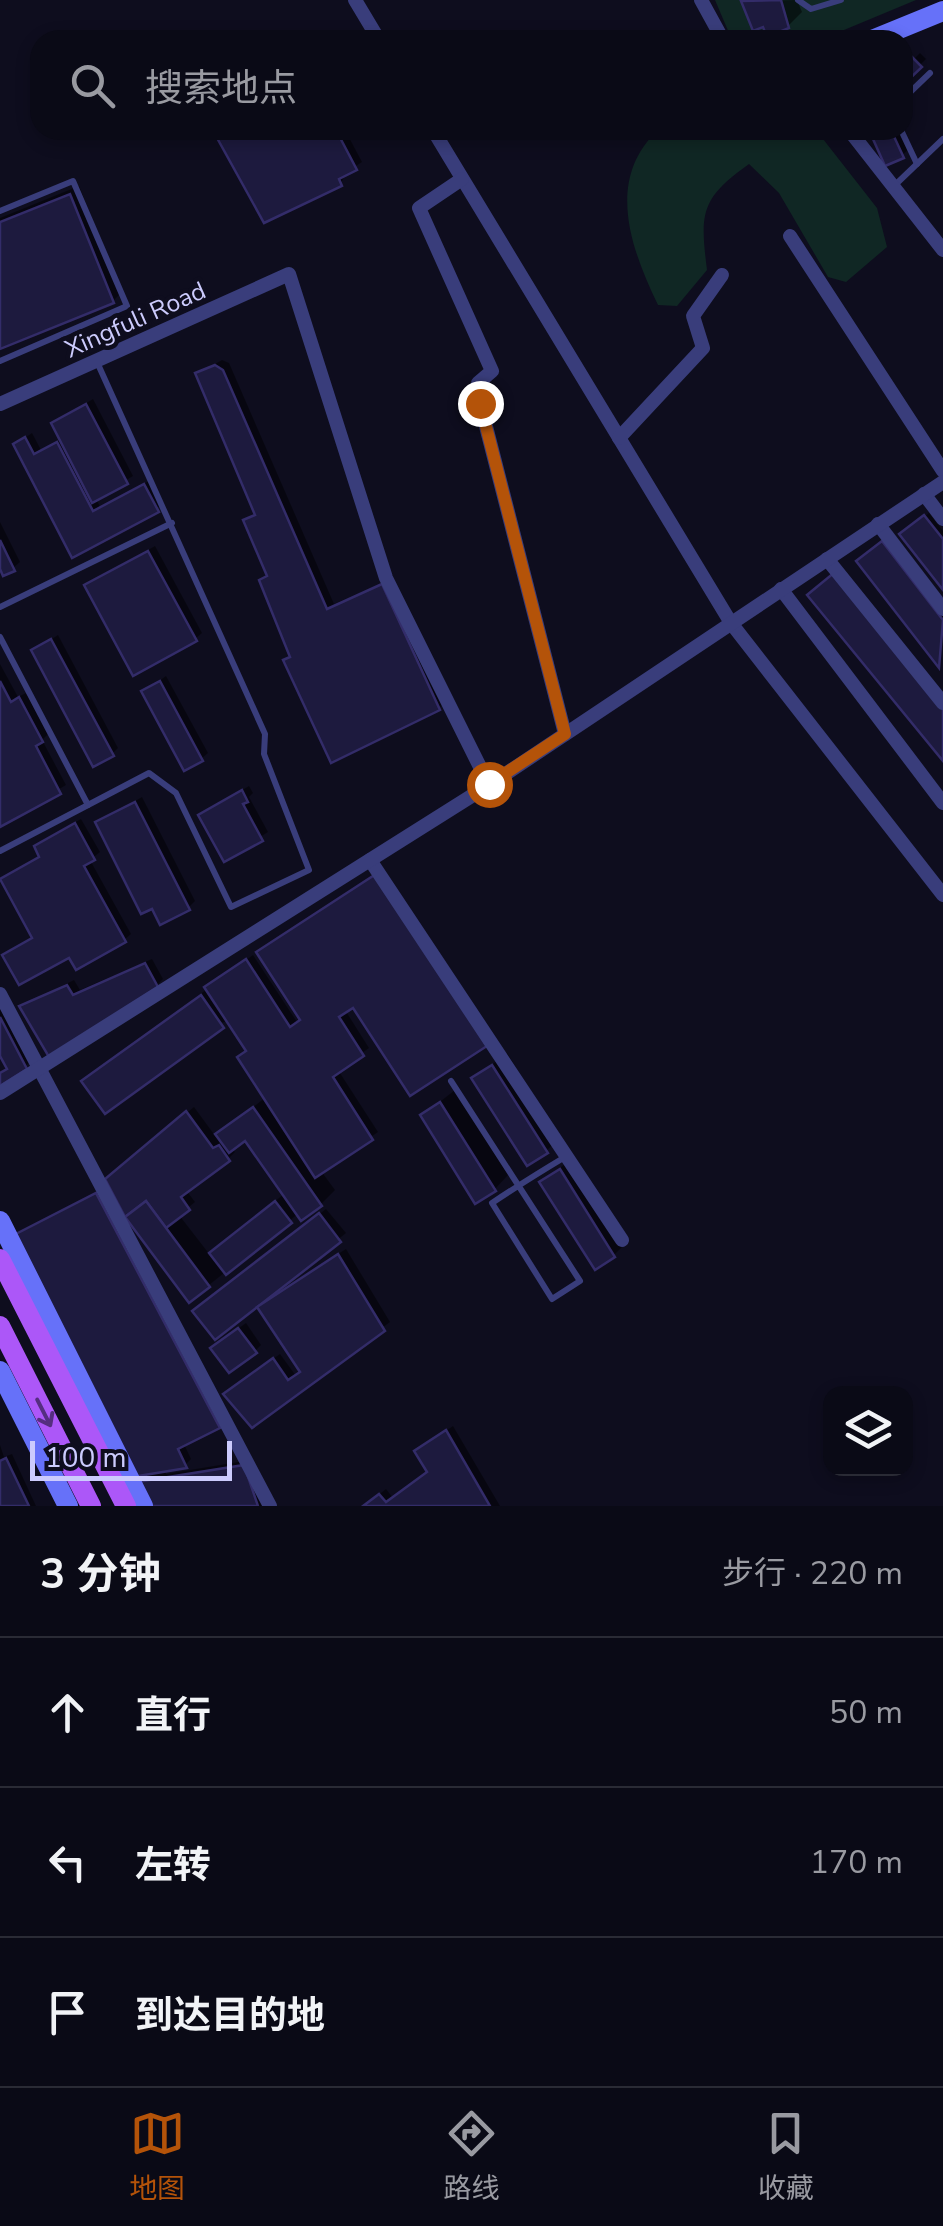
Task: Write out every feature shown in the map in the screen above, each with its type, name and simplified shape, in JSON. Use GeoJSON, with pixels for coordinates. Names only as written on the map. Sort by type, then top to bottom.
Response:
{"type":"FeatureCollection","features":[{"type":"Feature","properties":{"kind":"main road"},"geometry":{"type":"LineString","coordinates":[[0,1259],[126,1506]]}},
{"type":"Feature","properties":{"kind":"main road"},"geometry":{"type":"LineString","coordinates":[[0,1326],[91,1506]]}},
{"type":"Feature","properties":{"kind":"street"},"geometry":{"type":"LineString","coordinates":[[355,0],[373,30]]}},
{"type":"Feature","properties":{"kind":"street"},"geometry":{"type":"LineString","coordinates":[[702,0],[718,30]]}},
{"type":"Feature","properties":{"kind":"street"},"geometry":{"type":"LineString","coordinates":[[896,30],[943,11]]}},
{"type":"Feature","properties":{"kind":"street"},"geometry":{"type":"LineString","coordinates":[[439,140],[730,623],[943,895]]}},
{"type":"Feature","properties":{"kind":"street"},"geometry":{"type":"LineString","coordinates":[[857,140],[943,250]]}},
{"type":"Feature","properties":{"kind":"street"},"geometry":{"type":"LineString","coordinates":[[462,179],[419,208],[492,371],[478,383],[480,403],[565,734]]}},
{"type":"Feature","properties":{"kind":"street"},"geometry":{"type":"LineString","coordinates":[[790,236],[943,471]]}},
{"type":"Feature","properties":{"kind":"street","name":"Xingfuli Road"},"geometry":{"type":"LineString","coordinates":[[0,404],[289,274],[386,578],[489,784]]}},
{"type":"Feature","properties":{"kind":"street"},"geometry":{"type":"LineString","coordinates":[[618,438],[703,348],[693,316],[722,275]]}},
{"type":"Feature","properties":{"kind":"street"},"geometry":{"type":"LineString","coordinates":[[0,1093],[489,784],[943,482]]}},
{"type":"Feature","properties":{"kind":"street"},"geometry":{"type":"LineString","coordinates":[[924,494],[943,520]]}},
{"type":"Feature","properties":{"kind":"street"},"geometry":{"type":"LineString","coordinates":[[878,524],[943,608]]}},
{"type":"Feature","properties":{"kind":"street"},"geometry":{"type":"LineString","coordinates":[[828,558],[940,693]]}},
{"type":"Feature","properties":{"kind":"street"},"geometry":{"type":"LineString","coordinates":[[781,589],[943,803]]}},
{"type":"Feature","properties":{"kind":"street"},"geometry":{"type":"LineString","coordinates":[[370,860],[622,1240]]}},
{"type":"Feature","properties":{"kind":"street"},"geometry":{"type":"LineString","coordinates":[[0,994],[270,1506]]}},
{"type":"Feature","properties":{"kind":"street"},"geometry":{"type":"LineString","coordinates":[[0,1220],[143,1506]]}},
{"type":"Feature","properties":{"kind":"street"},"geometry":{"type":"LineString","coordinates":[[0,1371],[68,1506]]}},
{"type":"Feature","properties":{"kind":"lane"},"geometry":{"type":"LineString","coordinates":[[798,0],[811,9],[842,0]]}},
{"type":"Feature","properties":{"kind":"lane"},"geometry":{"type":"LineString","coordinates":[[913,90],[930,74]]}},
{"type":"Feature","properties":{"kind":"lane"},"geometry":{"type":"LineString","coordinates":[[894,186],[943,138]]}},
{"type":"Feature","properties":{"kind":"lane"},"geometry":{"type":"LineString","coordinates":[[906,140],[917,164]]}},
{"type":"Feature","properties":{"kind":"lane"},"geometry":{"type":"LineString","coordinates":[[0,211],[74,182],[127,306],[0,361]]}},
{"type":"Feature","properties":{"kind":"lane"},"geometry":{"type":"LineString","coordinates":[[0,851],[149,773],[176,793],[231,906],[309,870],[264,754],[265,734],[96,361]]}},
{"type":"Feature","properties":{"kind":"lane"},"geometry":{"type":"LineString","coordinates":[[0,607],[172,523]]}},
{"type":"Feature","properties":{"kind":"lane"},"geometry":{"type":"LineString","coordinates":[[0,637],[88,805]]}},
{"type":"Feature","properties":{"kind":"lane"},"geometry":{"type":"LineString","coordinates":[[451,1080],[518,1186],[580,1281],[552,1298],[492,1202],[518,1186],[566,1156]]}},
{"type":"Feature","properties":{"kind":"green space"},"geometry":{"type":"Polygon","coordinates":[[[715,0],[916,0],[844,30],[728,30],[715,0]]]}},
{"type":"Feature","properties":{"kind":"green space"},"geometry":{"type":"Polygon","coordinates":[[[650,140],[824,140],[877,208],[887,247],[846,282],[828,277],[779,193],[749,164],[721,187],[707,209],[707,270],[677,306],[658,305],[639,261],[628,215],[632,171],[650,140]]]}},
{"type":"Feature","properties":{"kind":"building"},"geometry":{"type":"Polygon","coordinates":[[[781,0],[789,28],[753,30],[741,1],[781,0]]]}},
{"type":"Feature","properties":{"kind":"building"},"geometry":{"type":"Polygon","coordinates":[[[913,58],[922,67],[913,76],[913,58]]]}},
{"type":"Feature","properties":{"kind":"building"},"geometry":{"type":"Polygon","coordinates":[[[218,140],[341,140],[357,170],[339,179],[342,186],[264,223],[218,140]]]}},
{"type":"Feature","properties":{"kind":"building"},"geometry":{"type":"Polygon","coordinates":[[[873,140],[896,140],[904,158],[885,166],[873,140]]]}},
{"type":"Feature","properties":{"kind":"building"},"geometry":{"type":"Polygon","coordinates":[[[70,194],[114,303],[0,349],[0,222],[70,194]]]}},
{"type":"Feature","properties":{"kind":"building"},"geometry":{"type":"Polygon","coordinates":[[[215,365],[223,370],[327,609],[382,584],[440,710],[331,763],[283,660],[290,657],[259,580],[267,576],[243,520],[255,515],[195,373],[215,365]]]}},
{"type":"Feature","properties":{"kind":"building"},"geometry":{"type":"Polygon","coordinates":[[[86,404],[128,484],[92,503],[51,423],[86,404]]]}},
{"type":"Feature","properties":{"kind":"building"},"geometry":{"type":"Polygon","coordinates":[[[25,437],[34,454],[57,442],[93,511],[144,484],[159,512],[72,558],[13,444],[25,437]]]}},
{"type":"Feature","properties":{"kind":"building"},"geometry":{"type":"Polygon","coordinates":[[[924,515],[943,539],[943,590],[899,534],[924,515]]]}},
{"type":"Feature","properties":{"kind":"building"},"geometry":{"type":"Polygon","coordinates":[[[0,540],[15,571],[3,576],[0,569],[0,540]]]}},
{"type":"Feature","properties":{"kind":"building"},"geometry":{"type":"Polygon","coordinates":[[[882,541],[943,620],[939,668],[856,561],[882,541]]]}},
{"type":"Feature","properties":{"kind":"building"},"geometry":{"type":"Polygon","coordinates":[[[148,551],[197,641],[133,676],[84,585],[148,551]]]}},
{"type":"Feature","properties":{"kind":"building"},"geometry":{"type":"Polygon","coordinates":[[[835,572],[943,709],[943,761],[807,595],[835,572]]]}},
{"type":"Feature","properties":{"kind":"building"},"geometry":{"type":"Polygon","coordinates":[[[51,639],[114,756],[93,767],[31,650],[51,639]]]}},
{"type":"Feature","properties":{"kind":"building"},"geometry":{"type":"Polygon","coordinates":[[[0,681],[11,702],[19,697],[43,742],[36,746],[61,794],[0,827],[0,681]]]}},
{"type":"Feature","properties":{"kind":"building"},"geometry":{"type":"Polygon","coordinates":[[[160,681],[203,761],[184,771],[141,691],[160,681]]]}},
{"type":"Feature","properties":{"kind":"building"},"geometry":{"type":"Polygon","coordinates":[[[242,790],[248,802],[243,804],[263,841],[224,862],[198,815],[242,790]]]}},
{"type":"Feature","properties":{"kind":"building"},"geometry":{"type":"Polygon","coordinates":[[[135,802],[190,910],[160,925],[152,909],[141,914],[95,822],[135,802]]]}},
{"type":"Feature","properties":{"kind":"building"},"geometry":{"type":"Polygon","coordinates":[[[75,823],[95,860],[84,866],[126,942],[76,970],[69,958],[19,985],[2,955],[32,938],[0,879],[39,857],[34,846],[75,823]]]}},
{"type":"Feature","properties":{"kind":"building"},"geometry":{"type":"Polygon","coordinates":[[[376,874],[487,1046],[410,1096],[353,1008],[339,1017],[364,1056],[333,1077],[373,1140],[315,1178],[237,1057],[246,1051],[204,987],[246,959],[290,1027],[300,1020],[256,952],[376,874]]]}},
{"type":"Feature","properties":{"kind":"building"},"geometry":{"type":"Polygon","coordinates":[[[145,963],[158,987],[49,1057],[19,1006],[67,985],[73,995],[145,963]]]}},
{"type":"Feature","properties":{"kind":"building"},"geometry":{"type":"Polygon","coordinates":[[[201,995],[224,1028],[105,1114],[81,1081],[201,995]]]}},
{"type":"Feature","properties":{"kind":"building"},"geometry":{"type":"Polygon","coordinates":[[[0,1017],[27,1069],[0,1086],[0,1073],[7,1069],[0,1056],[0,1017]]]}},
{"type":"Feature","properties":{"kind":"building"},"geometry":{"type":"Polygon","coordinates":[[[492,1065],[548,1153],[527,1166],[471,1078],[492,1065]]]}},
{"type":"Feature","properties":{"kind":"building"},"geometry":{"type":"Polygon","coordinates":[[[440,1102],[496,1191],[475,1204],[420,1115],[440,1102]]]}},
{"type":"Feature","properties":{"kind":"building"},"geometry":{"type":"Polygon","coordinates":[[[253,1107],[322,1206],[301,1221],[245,1141],[229,1153],[215,1134],[253,1107]]]}},
{"type":"Feature","properties":{"kind":"building"},"geometry":{"type":"Polygon","coordinates":[[[186,1111],[213,1148],[219,1145],[230,1161],[181,1197],[190,1210],[166,1228],[146,1201],[125,1217],[105,1179],[186,1111]]]}},
{"type":"Feature","properties":{"kind":"building"},"geometry":{"type":"Polygon","coordinates":[[[560,1169],[615,1257],[595,1270],[539,1182],[560,1169]]]}},
{"type":"Feature","properties":{"kind":"building"},"geometry":{"type":"Polygon","coordinates":[[[96,1193],[220,1428],[178,1449],[187,1468],[132,1477],[12,1236],[96,1193]]]}},
{"type":"Feature","properties":{"kind":"building"},"geometry":{"type":"Polygon","coordinates":[[[146,1201],[210,1287],[189,1303],[125,1217],[146,1201]]]}},
{"type":"Feature","properties":{"kind":"building"},"geometry":{"type":"Polygon","coordinates":[[[275,1201],[292,1223],[226,1275],[209,1253],[275,1201]]]}},
{"type":"Feature","properties":{"kind":"building"},"geometry":{"type":"Polygon","coordinates":[[[319,1213],[341,1242],[215,1340],[192,1311],[319,1213]]]}},
{"type":"Feature","properties":{"kind":"building"},"geometry":{"type":"Polygon","coordinates":[[[338,1254],[385,1331],[252,1428],[223,1394],[273,1358],[288,1380],[300,1372],[257,1307],[338,1254]]]}},
{"type":"Feature","properties":{"kind":"building"},"geometry":{"type":"Polygon","coordinates":[[[238,1328],[257,1353],[229,1373],[210,1348],[238,1328]]]}},
{"type":"Feature","properties":{"kind":"building"},"geometry":{"type":"Polygon","coordinates":[[[446,1430],[490,1506],[363,1506],[379,1494],[386,1502],[427,1472],[414,1451],[446,1430]]]}},
{"type":"Feature","properties":{"kind":"building"},"geometry":{"type":"Polygon","coordinates":[[[6,1458],[29,1506],[0,1506],[0,1461],[6,1458]]]}},
{"type":"Feature","properties":{"kind":"building"},"geometry":{"type":"Polygon","coordinates":[[[244,1465],[258,1506],[149,1506],[137,1482],[244,1465]]]}},
{"type":"Feature","properties":{"kind":"route"},"geometry":{"type":"LineString","coordinates":[[480,403],[565,734],[489,784]]}}]}
